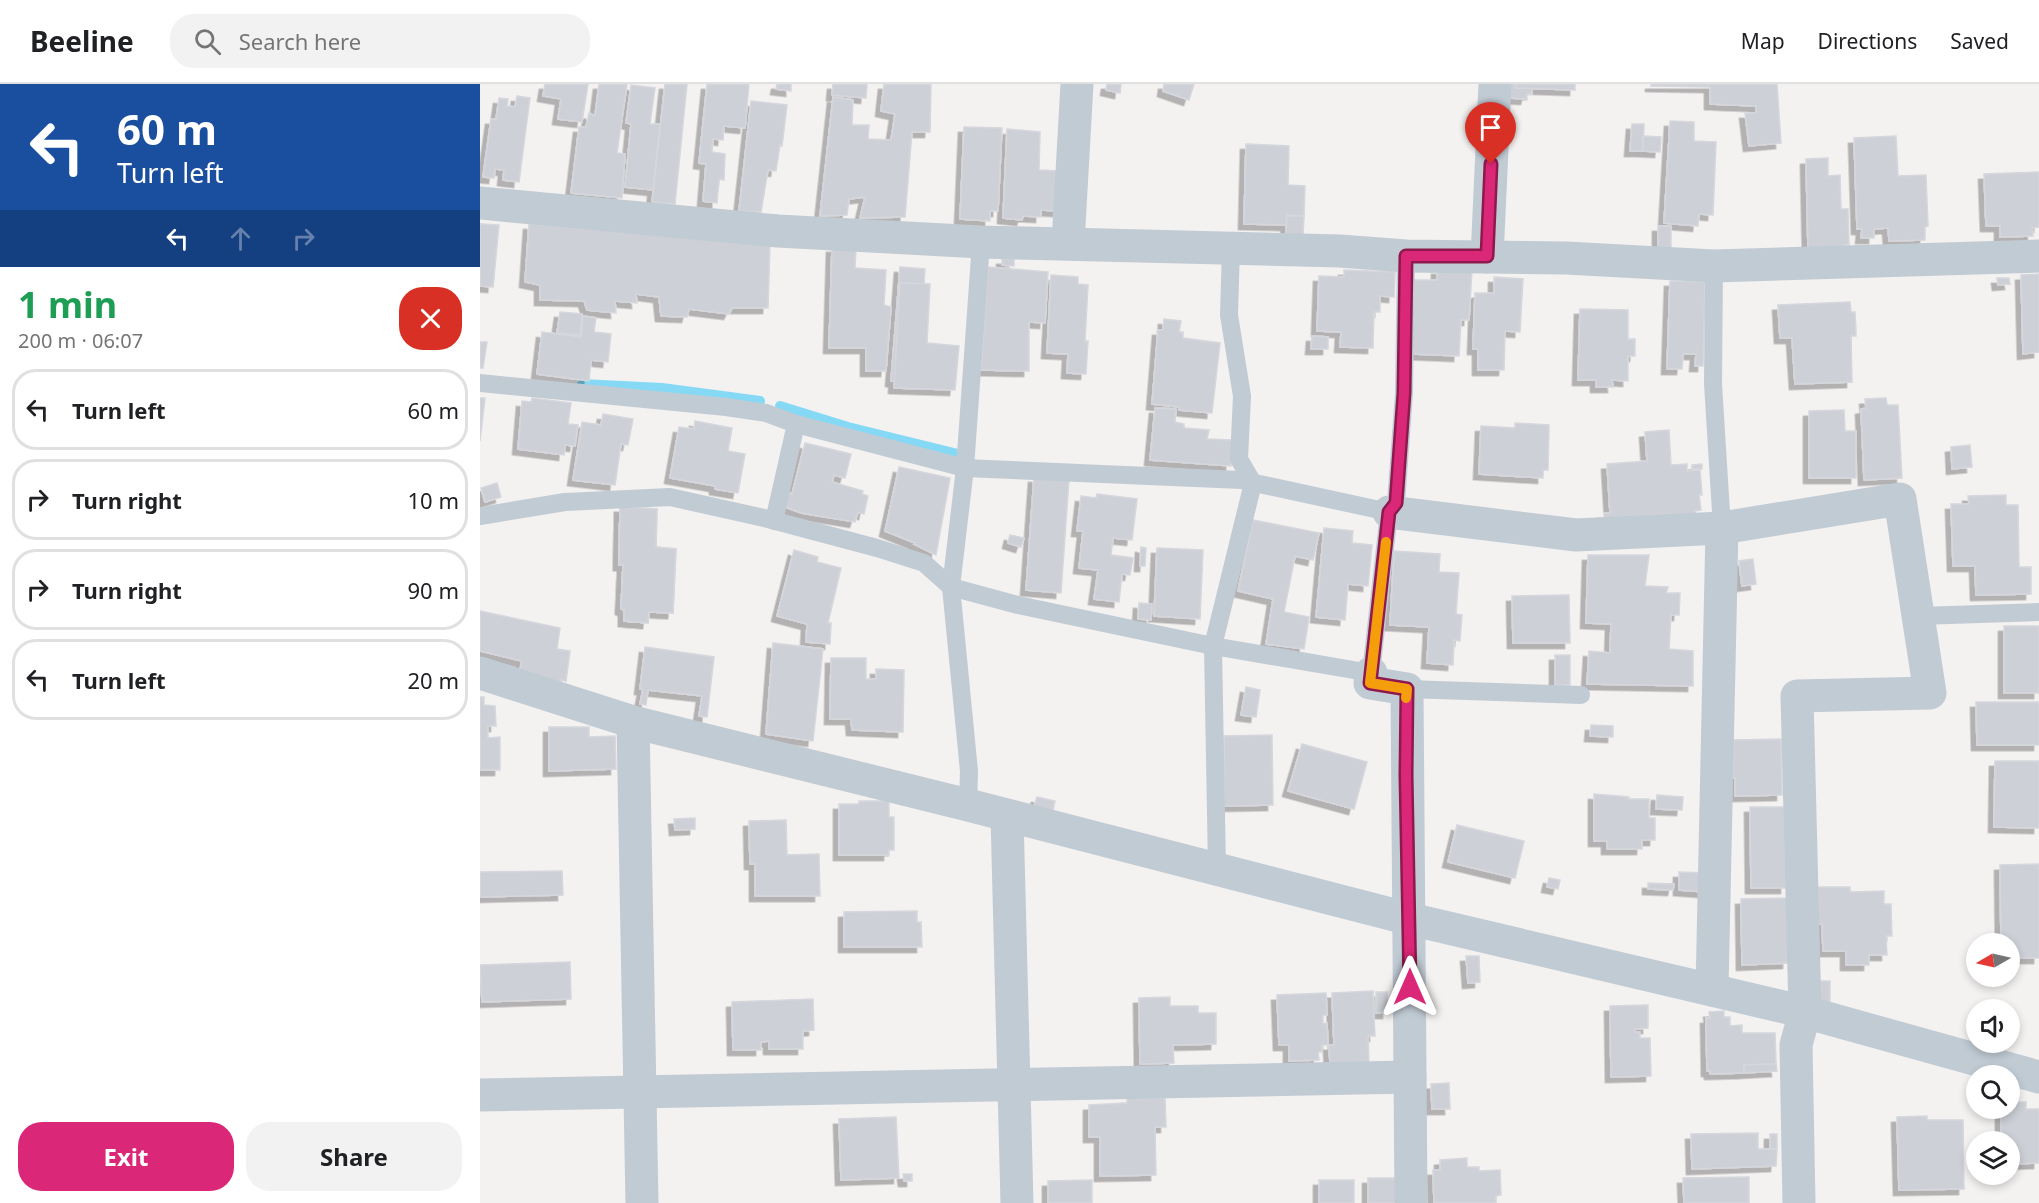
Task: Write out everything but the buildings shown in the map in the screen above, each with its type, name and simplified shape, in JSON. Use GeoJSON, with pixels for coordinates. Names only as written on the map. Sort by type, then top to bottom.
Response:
{"type":"FeatureCollection","features":[{"type":"Feature","properties":{"kind":"street"},"geometry":{"type":"LineString","coordinates":[[1068,243],[1077,84]]}},
{"type":"Feature","properties":{"kind":"street"},"geometry":{"type":"LineString","coordinates":[[1487,256],[1495,84]]}},
{"type":"Feature","properties":{"kind":"street"},"geometry":{"type":"LineString","coordinates":[[480,203],[778,231],[981,242],[1340,251],[1406,256],[1487,256],[1714,266],[2039,256]]}},
{"type":"Feature","properties":{"kind":"street"},"geometry":{"type":"LineString","coordinates":[[1389,512],[1576,535],[1722,528],[1900,499],[1930,693],[1797,696],[1805,1012],[1796,1045],[1799,1203]]}},
{"type":"Feature","properties":{"kind":"street"},"geometry":{"type":"LineString","coordinates":[[1712,990],[1722,528]]}},
{"type":"Feature","properties":{"kind":"street"},"geometry":{"type":"LineString","coordinates":[[480,673],[633,722],[968,805],[1410,919],[1805,1012],[2039,1077]]}},
{"type":"Feature","properties":{"kind":"street"},"geometry":{"type":"LineString","coordinates":[[1371,673],[1370,683],[1407,689],[1411,1203]]}},
{"type":"Feature","properties":{"kind":"street"},"geometry":{"type":"LineString","coordinates":[[633,722],[642,1203]]}},
{"type":"Feature","properties":{"kind":"street"},"geometry":{"type":"LineString","coordinates":[[1007,816],[1017,1203]]}},
{"type":"Feature","properties":{"kind":"street"},"geometry":{"type":"LineString","coordinates":[[480,1095],[1410,1077]]}},
{"type":"Feature","properties":{"kind":"lane"},"geometry":{"type":"LineString","coordinates":[[968,805],[969,771],[951,587],[965,468],[981,242]]}},
{"type":"Feature","properties":{"kind":"lane"},"geometry":{"type":"LineString","coordinates":[[1217,870],[1213,646],[1253,483],[1239,459],[1242,396],[1229,315],[1231,248]]}},
{"type":"Feature","properties":{"kind":"lane"},"geometry":{"type":"LineString","coordinates":[[480,516],[565,502],[670,497],[877,548],[924,563],[951,587],[1018,605],[1213,646],[1371,673],[1389,512],[1396,503],[1404,393],[1406,256]]}},
{"type":"Feature","properties":{"kind":"lane"},"geometry":{"type":"LineString","coordinates":[[1714,266],[1713,384],[1722,528]]}},
{"type":"Feature","properties":{"kind":"lane"},"geometry":{"type":"LineString","coordinates":[[480,383],[766,413],[796,424],[965,468],[1241,480],[1389,512]]}},
{"type":"Feature","properties":{"kind":"lane"},"geometry":{"type":"LineString","coordinates":[[774,521],[796,424]]}},
{"type":"Feature","properties":{"kind":"lane"},"geometry":{"type":"LineString","coordinates":[[1919,616],[2039,612]]}},
{"type":"Feature","properties":{"kind":"lane"},"geometry":{"type":"LineString","coordinates":[[1407,689],[1581,695]]}},
{"type":"Feature","properties":{"kind":"waterway"},"geometry":{"type":"LineString","coordinates":[[582,384],[662,388],[760,401]]}},
{"type":"Feature","properties":{"kind":"waterway"},"geometry":{"type":"LineString","coordinates":[[780,406],[848,427],[958,454]]}},
{"type":"Feature","properties":{"kind":"slow traffic"},"geometry":{"type":"LineString","coordinates":[[1386,542],[1370,683],[1407,689],[1406,698]]}},
{"type":"Feature","properties":{"kind":"route"},"geometry":{"type":"LineString","coordinates":[[1410,987],[1406,775],[1407,689],[1370,683],[1389,512],[1396,503],[1404,393],[1406,256],[1487,256],[1491,164]]}}]}
